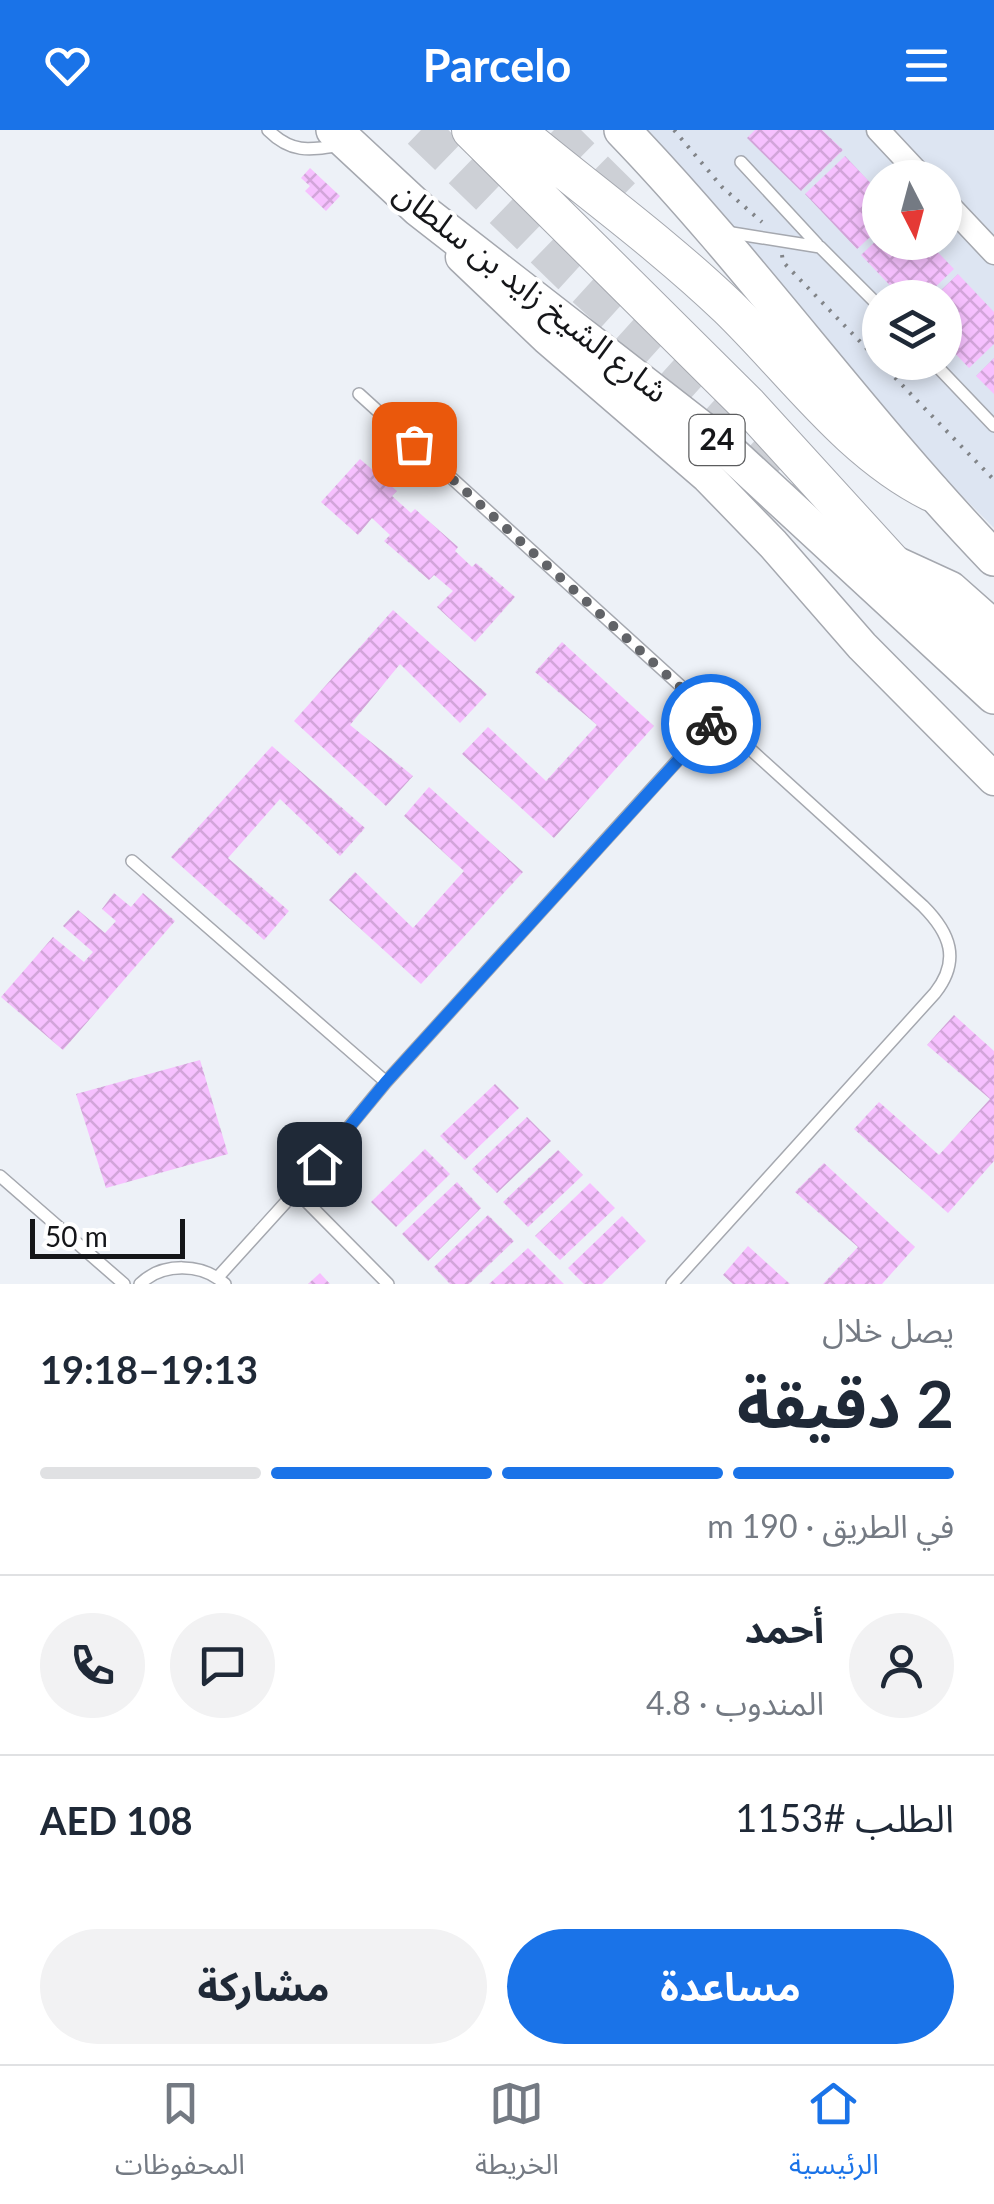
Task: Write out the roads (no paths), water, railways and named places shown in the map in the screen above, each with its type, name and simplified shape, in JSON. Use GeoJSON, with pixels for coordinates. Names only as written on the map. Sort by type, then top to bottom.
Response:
{"type":"FeatureCollection","features":[{"type":"Feature","properties":{"kind":"highway"},"geometry":{"type":"LineString","coordinates":[[471,130],[705,362],[935,610],[994,665]]}},
{"type":"Feature","properties":{"kind":"highway"},"geometry":{"type":"LineString","coordinates":[[515,130],[662,246],[878,461],[931,492]]}},
{"type":"Feature","properties":{"kind":"main road"},"geometry":{"type":"LineString","coordinates":[[631,135],[931,492],[994,558]]}},
{"type":"Feature","properties":{"kind":"main road","name":"شارع الشيخ زايد بن سلطان"},"geometry":{"type":"LineString","coordinates":[[342,137],[419,209],[721,444],[994,696]]}},
{"type":"Feature","properties":{"kind":"main road"},"geometry":{"type":"LineString","coordinates":[[419,209],[514,308],[719,488],[862,646],[994,779]]}},
{"type":"Feature","properties":{"kind":"main road"},"geometry":{"type":"LineString","coordinates":[[890,560],[952,588],[994,626]]}},
{"type":"Feature","properties":{"kind":"street"},"geometry":{"type":"LineString","coordinates":[[878,130],[906,160]]}},
{"type":"Feature","properties":{"kind":"street"},"geometry":{"type":"LineString","coordinates":[[962,219],[994,253]]}},
{"type":"Feature","properties":{"kind":"lane"},"geometry":{"type":"LineString","coordinates":[[268,130],[295,150],[342,137]]}},
{"type":"Feature","properties":{"kind":"lane"},"geometry":{"type":"LineString","coordinates":[[741,162],[862,289]]}},
{"type":"Feature","properties":{"kind":"lane"},"geometry":{"type":"LineString","coordinates":[[714,230],[820,247]]}},
{"type":"Feature","properties":{"kind":"lane"},"geometry":{"type":"LineString","coordinates":[[950,380],[994,426]]}},
{"type":"Feature","properties":{"kind":"lane"},"geometry":{"type":"LineString","coordinates":[[359,394],[924,906],[946,933],[952,951],[948,972],[936,992],[672,1284]]}},
{"type":"Feature","properties":{"kind":"lane"},"geometry":{"type":"LineString","coordinates":[[140,1284],[163,1270],[182,1267],[201,1270],[222,1281],[386,1082],[715,719]]}},
{"type":"Feature","properties":{"kind":"lane"},"geometry":{"type":"LineString","coordinates":[[132,861],[386,1082]]}},
{"type":"Feature","properties":{"kind":"lane"},"geometry":{"type":"LineString","coordinates":[[0,1176],[124,1284]]}},
{"type":"Feature","properties":{"kind":"lane"},"geometry":{"type":"LineString","coordinates":[[296,1191],[388,1284]]}},
{"type":"Feature","properties":{"kind":"tunnel"},"geometry":{"type":"LineString","coordinates":[[421,130],[571,275],[800,482]]}},
{"type":"Feature","properties":{"kind":"tunnel"},"geometry":{"type":"LineString","coordinates":[[554,130],[627,202]]}}]}
